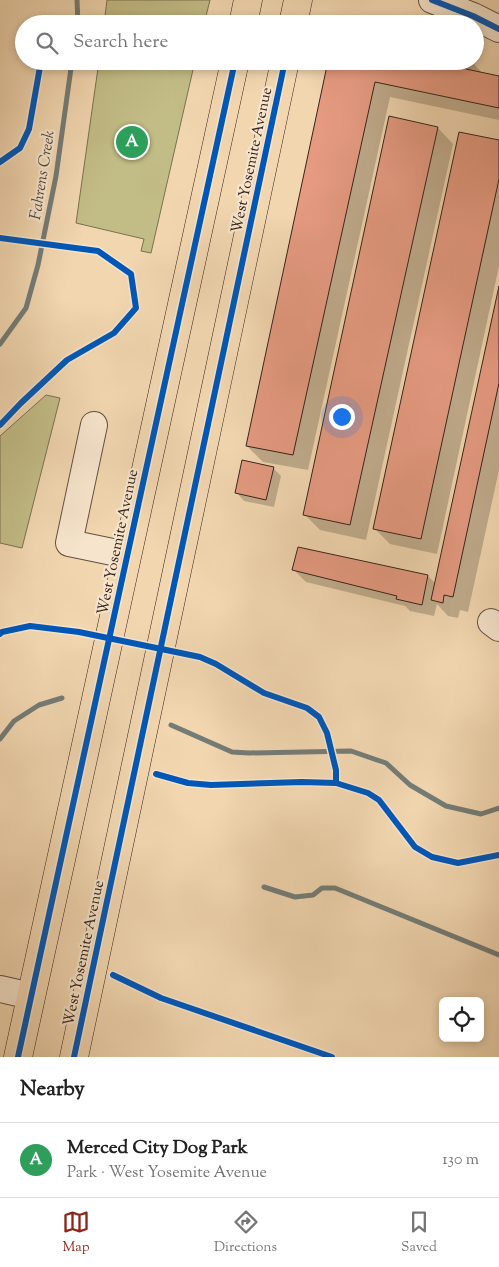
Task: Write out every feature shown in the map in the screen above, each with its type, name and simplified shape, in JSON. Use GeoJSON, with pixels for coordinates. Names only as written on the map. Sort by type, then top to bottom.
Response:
{"type":"FeatureCollection","features":[{"type":"Feature","properties":{"kind":"main road"},"geometry":{"type":"LineString","coordinates":[[245,15],[248,0]]}},
{"type":"Feature","properties":{"kind":"main road"},"geometry":{"type":"LineString","coordinates":[[295,15],[298,0]]}},
{"type":"Feature","properties":{"kind":"main road","name":"West Yosemite Avenue"},"geometry":{"type":"LineString","coordinates":[[18,1057],[233,70]]}},
{"type":"Feature","properties":{"kind":"main road","name":"West Yosemite Avenue"},"geometry":{"type":"LineString","coordinates":[[74,1057],[283,70]]}},
{"type":"Feature","properties":{"kind":"street"},"geometry":{"type":"LineString","coordinates":[[432,0],[470,15]]}},
{"type":"Feature","properties":{"kind":"street"},"geometry":{"type":"LineString","coordinates":[[484,22],[499,29]]}},
{"type":"Feature","properties":{"kind":"street"},"geometry":{"type":"LineString","coordinates":[[94,425],[69,542],[127,555]]}},
{"type":"Feature","properties":{"kind":"street"},"geometry":{"type":"LineString","coordinates":[[0,989],[32,996]]}},
{"type":"Feature","properties":{"kind":"shaded area"},"geometry":{"type":"Polygon","coordinates":[[[107,0],[210,0],[206,15],[105,15],[107,0]]]}},
{"type":"Feature","properties":{"kind":"shaded area"},"geometry":{"type":"Polygon","coordinates":[[[98,70],[193,70],[151,253],[141,251],[144,239],[76,223],[98,70]]]}},
{"type":"Feature","properties":{"kind":"shaded area"},"geometry":{"type":"Polygon","coordinates":[[[46,395],[60,398],[22,548],[0,543],[0,436],[46,395]]]}},
{"type":"Feature","properties":{"kind":"building"},"geometry":{"type":"Polygon","coordinates":[[[326,70],[471,70],[499,76],[499,108],[375,82],[293,455],[246,446],[326,70]]]}},
{"type":"Feature","properties":{"kind":"building"},"geometry":{"type":"Polygon","coordinates":[[[389,116],[438,127],[350,525],[303,515],[389,116]]]}},
{"type":"Feature","properties":{"kind":"building"},"geometry":{"type":"Polygon","coordinates":[[[459,132],[499,140],[499,179],[421,539],[373,529],[459,132]]]}},
{"type":"Feature","properties":{"kind":"building"},"geometry":{"type":"Polygon","coordinates":[[[499,286],[499,383],[453,597],[444,595],[443,603],[431,600],[499,286]]]}},
{"type":"Feature","properties":{"kind":"building"},"geometry":{"type":"Polygon","coordinates":[[[242,460],[274,467],[266,500],[235,493],[242,460]]]}},
{"type":"Feature","properties":{"kind":"building"},"geometry":{"type":"Polygon","coordinates":[[[298,547],[428,575],[422,605],[396,599],[397,596],[292,570],[298,547]]]}},
{"type":"Feature","properties":{"kind":"waterway","name":"Fahrens Creek"},"geometry":{"type":"LineString","coordinates":[[77,0],[78,15]]}},
{"type":"Feature","properties":{"kind":"waterway","name":"Fahrens Creek"},"geometry":{"type":"LineString","coordinates":[[0,344],[26,308],[38,265],[56,176],[71,70]]}},
{"type":"Feature","properties":{"kind":"waterway","name":"Fahrens Creek"},"geometry":{"type":"LineString","coordinates":[[0,739],[14,721],[39,705],[62,698]]}},
{"type":"Feature","properties":{"kind":"waterway","name":"Fahrens Creek"},"geometry":{"type":"LineString","coordinates":[[171,725],[232,752],[351,751],[386,763],[410,785],[446,806],[481,814],[499,808]]}},
{"type":"Feature","properties":{"kind":"waterway"},"geometry":{"type":"LineString","coordinates":[[264,887],[295,897],[313,895],[322,888],[335,888],[499,955]]}},
{"type":"Feature","properties":{"kind":"cycle path"},"geometry":{"type":"LineString","coordinates":[[432,0],[470,15]]}},
{"type":"Feature","properties":{"kind":"cycle path"},"geometry":{"type":"LineString","coordinates":[[484,22],[499,29]]}},
{"type":"Feature","properties":{"kind":"cycle path"},"geometry":{"type":"LineString","coordinates":[[0,162],[20,148],[29,129],[39,70]]}},
{"type":"Feature","properties":{"kind":"cycle path"},"geometry":{"type":"LineString","coordinates":[[18,1057],[233,70]]}},
{"type":"Feature","properties":{"kind":"cycle path"},"geometry":{"type":"LineString","coordinates":[[74,1057],[283,70]]}},
{"type":"Feature","properties":{"kind":"cycle path"},"geometry":{"type":"LineString","coordinates":[[0,238],[98,251],[131,274],[136,308],[114,333],[67,360],[0,425]]}},
{"type":"Feature","properties":{"kind":"cycle path"},"geometry":{"type":"LineString","coordinates":[[0,634],[30,626],[79,632],[200,657],[216,664],[264,693],[307,708],[319,717],[327,733],[336,770],[336,783]]}},
{"type":"Feature","properties":{"kind":"cycle path"},"geometry":{"type":"LineString","coordinates":[[156,774],[188,783],[211,785],[302,782],[336,783],[368,793],[379,800],[415,847],[432,857],[458,863],[499,855]]}},
{"type":"Feature","properties":{"kind":"cycle path"},"geometry":{"type":"LineString","coordinates":[[113,975],[161,998],[332,1057]]}},
{"type":"Feature","properties":{"kind":"place","name":"Merced City Dog Park"},"geometry":{"type":"Point","coordinates":[132,142]}}]}
